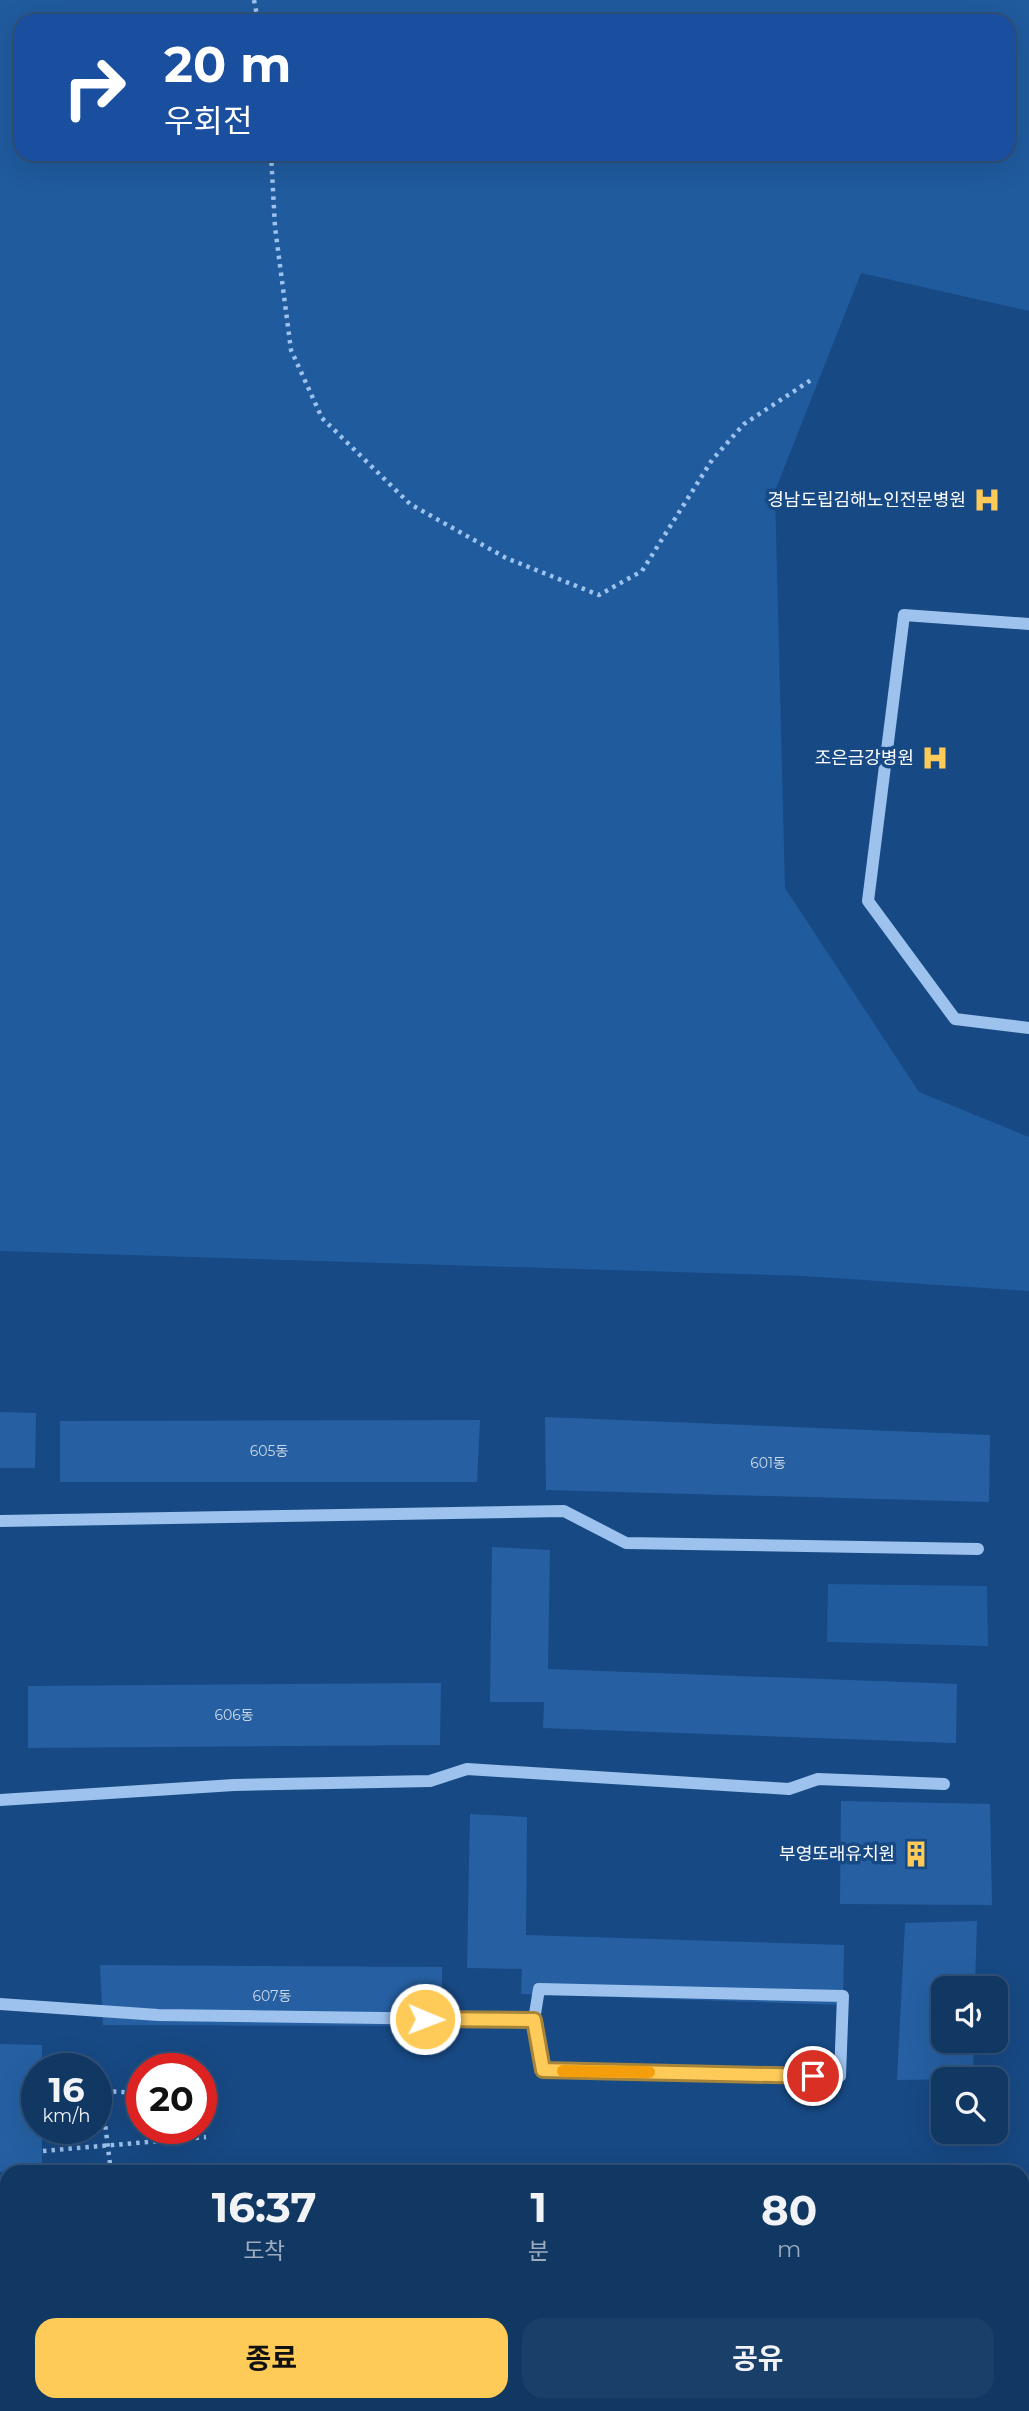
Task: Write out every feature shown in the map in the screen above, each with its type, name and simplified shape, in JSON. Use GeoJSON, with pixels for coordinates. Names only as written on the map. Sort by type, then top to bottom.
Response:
{"type":"FeatureCollection","features":[{"type":"Feature","properties":{"kind":"street"},"geometry":{"type":"LineString","coordinates":[[1029,624],[904,615],[868,901],[955,1019],[1029,1028]]}},
{"type":"Feature","properties":{"kind":"street"},"geometry":{"type":"LineString","coordinates":[[0,1521],[564,1511],[626,1543],[978,1549]]}},
{"type":"Feature","properties":{"kind":"street"},"geometry":{"type":"LineString","coordinates":[[0,1800],[234,1785],[430,1781],[467,1769],[789,1789],[818,1779],[944,1784]]}},
{"type":"Feature","properties":{"kind":"street"},"geometry":{"type":"LineString","coordinates":[[540,1989],[843,1996],[840,2076],[543,2070],[534,2020],[540,1989]]}},
{"type":"Feature","properties":{"kind":"street"},"geometry":{"type":"LineString","coordinates":[[0,2004],[158,2015],[534,2020]]}},
{"type":"Feature","properties":{"kind":"path"},"geometry":{"type":"LineString","coordinates":[[271,161],[275,227],[291,350],[321,418],[410,504],[506,558],[599,595],[642,571],[712,460],[744,424],[811,380]]}},
{"type":"Feature","properties":{"kind":"path"},"geometry":{"type":"LineString","coordinates":[[109,2165],[101,2091],[126,2092]]}},
{"type":"Feature","properties":{"kind":"path"},"geometry":{"type":"LineString","coordinates":[[43,2151],[130,2144]]}},
{"type":"Feature","properties":{"kind":"shaded area"},"geometry":{"type":"Polygon","coordinates":[[[0,0],[1029,0],[1029,311],[861,273],[775,491],[785,888],[919,1092],[1029,1137],[1029,1291],[803,1276],[0,1251],[0,0]]]}},
{"type":"Feature","properties":{"kind":"shaded area"},"geometry":{"type":"Polygon","coordinates":[[[828,1584],[987,1586],[988,1646],[827,1642],[828,1584]]]}},
{"type":"Feature","properties":{"kind":"building"},"geometry":{"type":"Polygon","coordinates":[[[0,1412],[36,1413],[35,1468],[0,1468],[0,1412]]]}},
{"type":"Feature","properties":{"kind":"building"},"geometry":{"type":"Polygon","coordinates":[[[545,1417],[990,1435],[989,1502],[546,1490],[545,1417]]]}},
{"type":"Feature","properties":{"kind":"building"},"geometry":{"type":"Polygon","coordinates":[[[480,1420],[477,1482],[60,1482],[60,1421],[480,1420]]]}},
{"type":"Feature","properties":{"kind":"building"},"geometry":{"type":"Polygon","coordinates":[[[492,1547],[550,1550],[548,1669],[957,1684],[956,1743],[543,1728],[544,1702],[490,1702],[492,1547]]]}},
{"type":"Feature","properties":{"kind":"building"},"geometry":{"type":"Polygon","coordinates":[[[441,1683],[440,1745],[28,1748],[28,1686],[441,1683]]]}},
{"type":"Feature","properties":{"kind":"building","name":"부영또래유치원"},"geometry":{"type":"Polygon","coordinates":[[[841,1801],[990,1804],[992,1905],[840,1904],[841,1801]]]}},
{"type":"Feature","properties":{"kind":"building"},"geometry":{"type":"Polygon","coordinates":[[[470,1814],[527,1817],[526,1935],[844,1945],[843,2005],[521,1994],[522,1969],[467,1968],[470,1814]]]}},
{"type":"Feature","properties":{"kind":"building"},"geometry":{"type":"Polygon","coordinates":[[[977,1921],[975,1976],[931,1976],[931,2053],[974,2053],[973,2067],[931,2067],[931,2080],[897,2080],[905,1923],[977,1921]]]}},
{"type":"Feature","properties":{"kind":"building"},"geometry":{"type":"Polygon","coordinates":[[[100,1965],[442,1967],[442,2026],[103,2025],[100,1965]]]}},
{"type":"Feature","properties":{"kind":"building"},"geometry":{"type":"Polygon","coordinates":[[[0,2044],[42,2045],[42,2053],[21,2053],[21,2144],[42,2144],[42,2165],[0,2165],[0,2044]]]}},
{"type":"Feature","properties":{"kind":"slow traffic"},"geometry":{"type":"LineString","coordinates":[[563,2071],[649,2072]]}},
{"type":"Feature","properties":{"kind":"place","name":"경남도립김해노인전문병원"},"geometry":{"type":"Point","coordinates":[987,500]}},
{"type":"Feature","properties":{"kind":"place","name":"조은금강병원"},"geometry":{"type":"Point","coordinates":[935,758]}},
{"type":"Feature","properties":{"kind":"place","name":"부영또래유치원"},"geometry":{"type":"Point","coordinates":[916,1854]}},
{"type":"Feature","properties":{"kind":"route"},"geometry":{"type":"LineString","coordinates":[[425,2019],[534,2020],[543,2070],[813,2076]]}}]}
